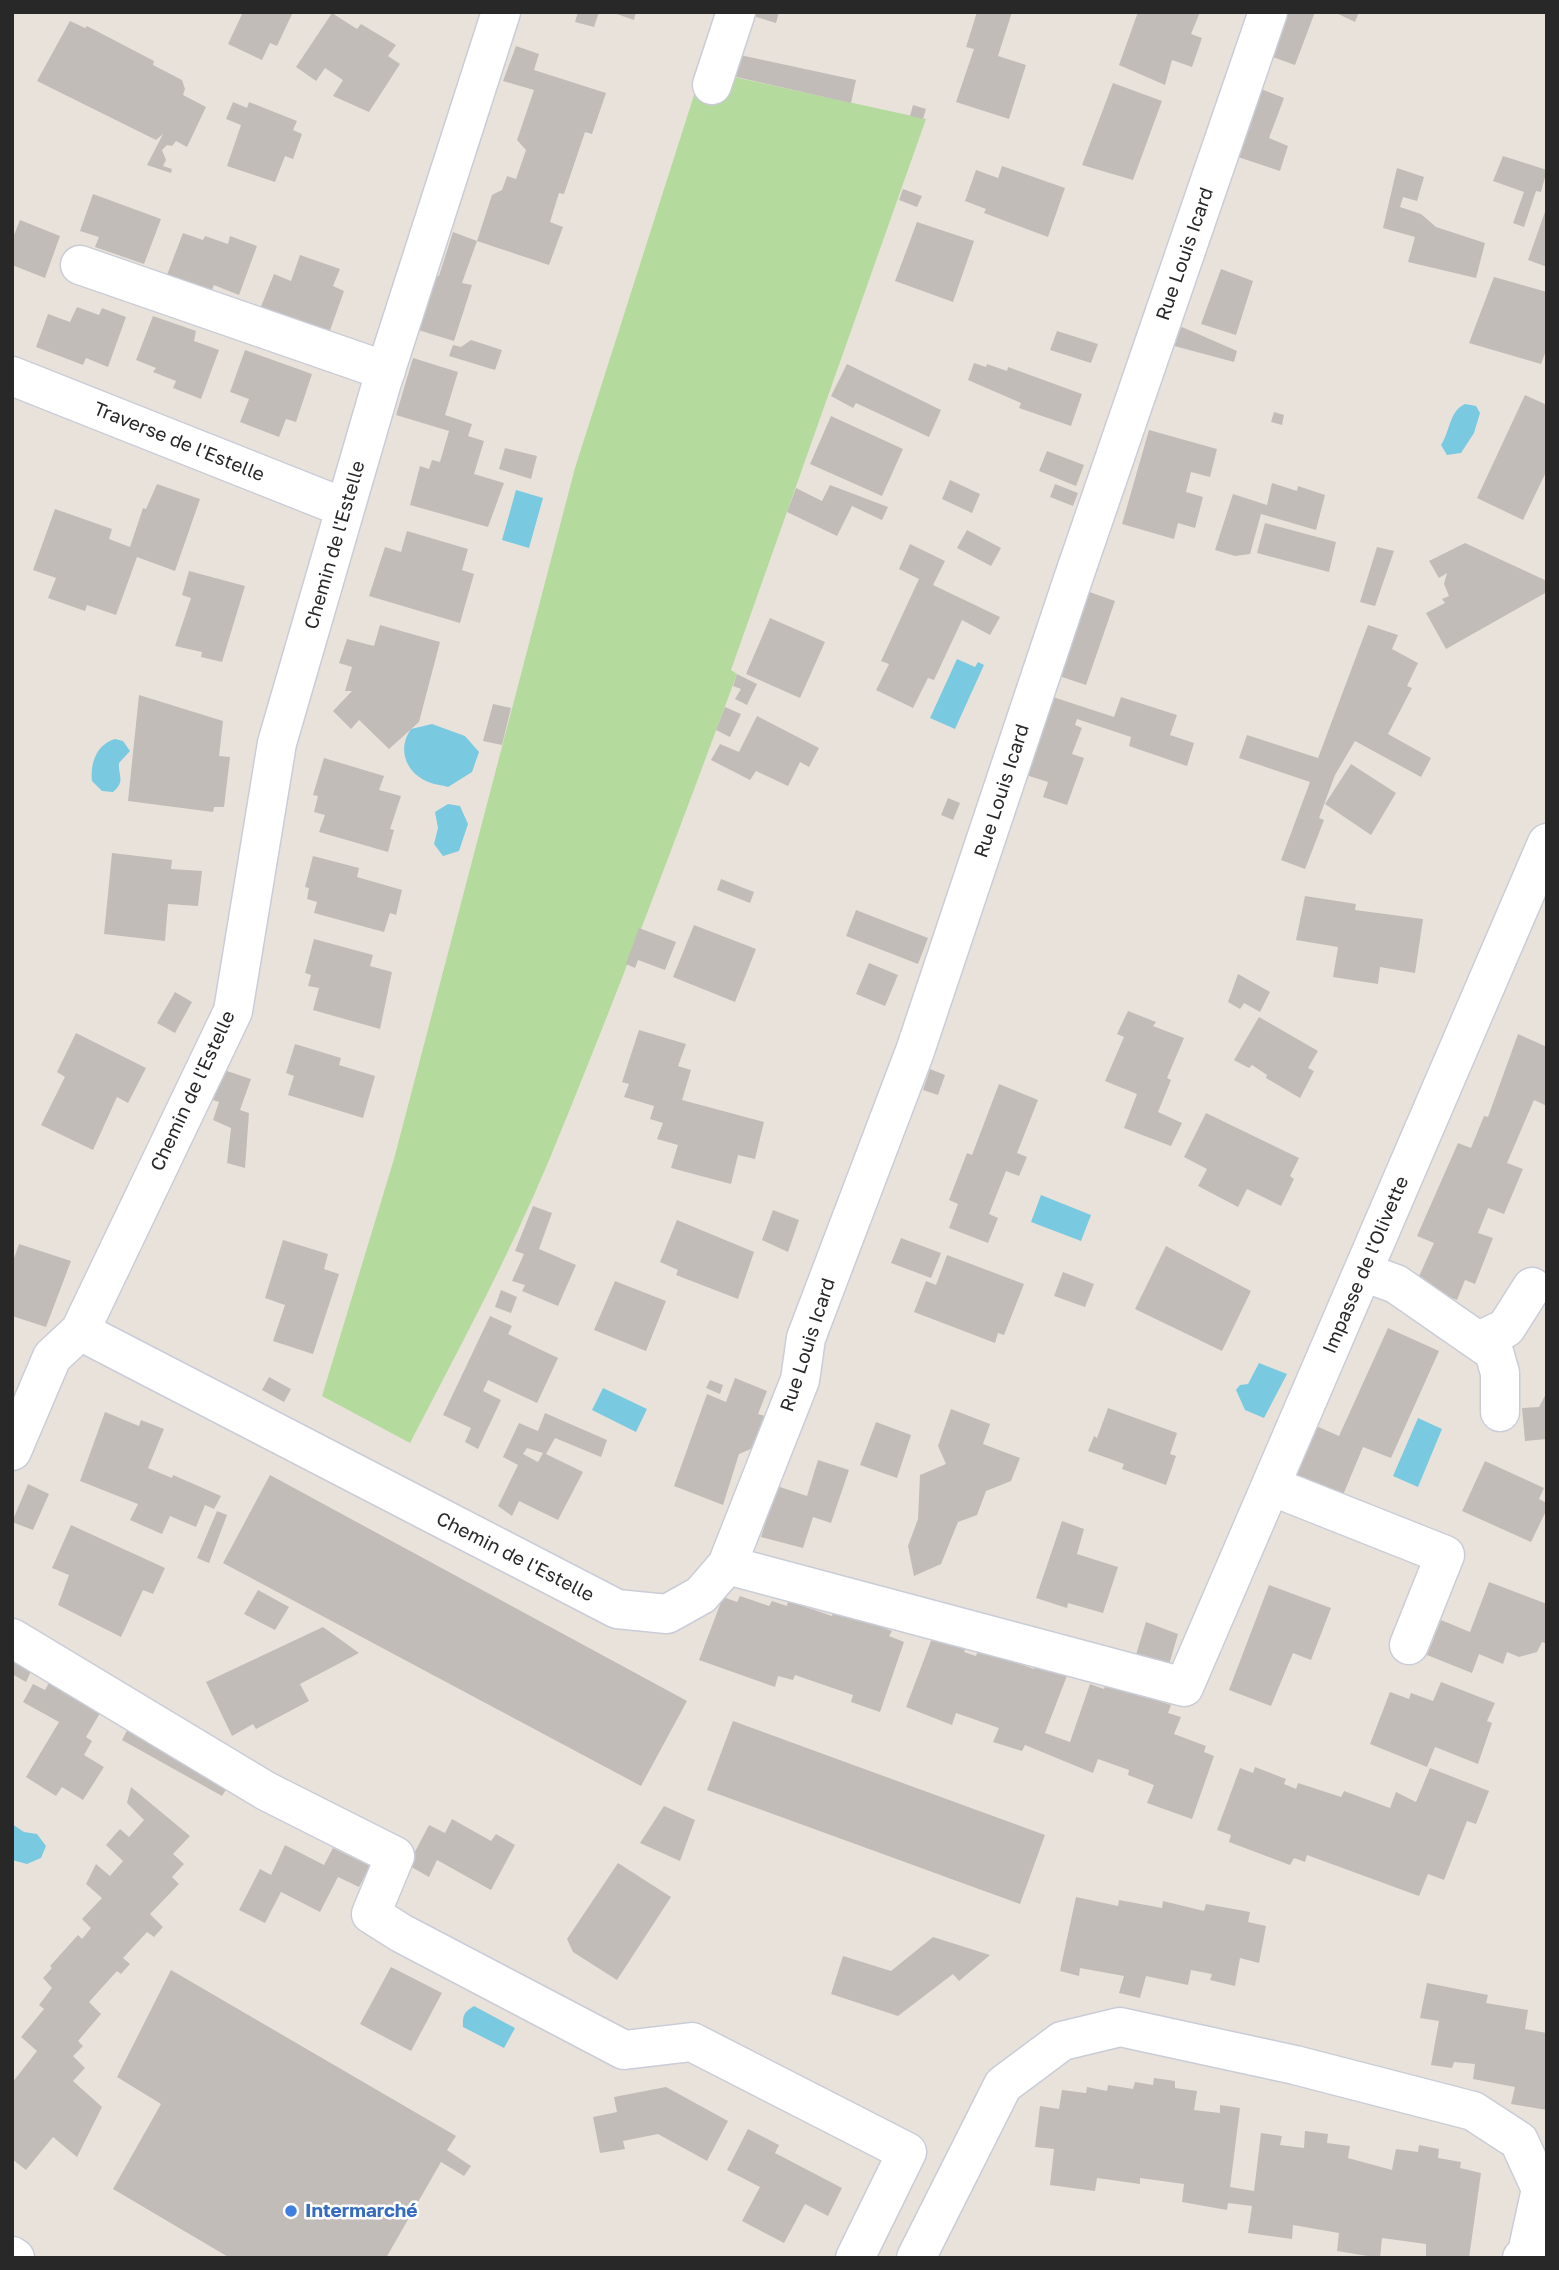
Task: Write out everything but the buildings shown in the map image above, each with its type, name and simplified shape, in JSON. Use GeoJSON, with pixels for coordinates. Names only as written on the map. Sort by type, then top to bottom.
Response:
{"type":"FeatureCollection","features":[{"type":"Feature","properties":{"kind":"street","name":"Chemin de l'Estelle"},"geometry":{"type":"LineString","coordinates":[[500,12],[386,371],[277,743],[233,1011],[80,1331],[617,1609],[667,1614],[701,1595],[727,1565]]}},
{"type":"Feature","properties":{"kind":"street"},"geometry":{"type":"LineString","coordinates":[[712,85],[736,12]]}},
{"type":"Feature","properties":{"kind":"street","name":"Rue Louis Icard"},"geometry":{"type":"LineString","coordinates":[[727,1565],[800,1380],[806,1338],[915,1051],[1072,582],[1268,12]]}},
{"type":"Feature","properties":{"kind":"street"},"geometry":{"type":"LineString","coordinates":[[80,265],[386,371]]}},
{"type":"Feature","properties":{"kind":"street","name":"Traverse de l'Estelle"},"geometry":{"type":"LineString","coordinates":[[12,376],[345,508]]}},
{"type":"Feature","properties":{"kind":"street","name":"Impasse de l'Olivette"},"geometry":{"type":"LineString","coordinates":[[727,1565],[1184,1687],[1547,842]]}},
{"type":"Feature","properties":{"kind":"street"},"geometry":{"type":"LineString","coordinates":[[1363,1272],[1396,1284],[1464,1333],[1481,1340],[1494,1352],[1500,1373],[1500,1412]]}},
{"type":"Feature","properties":{"kind":"street"},"geometry":{"type":"LineString","coordinates":[[1481,1340],[1506,1328],[1532,1287]]}},
{"type":"Feature","properties":{"kind":"street"},"geometry":{"type":"LineString","coordinates":[[12,1451],[52,1357],[80,1331]]}},
{"type":"Feature","properties":{"kind":"street"},"geometry":{"type":"LineString","coordinates":[[1271,1486],[1445,1555],[1409,1645]]}},
{"type":"Feature","properties":{"kind":"street"},"geometry":{"type":"LineString","coordinates":[[12,1638],[265,1791],[395,1856],[372,1914],[401,1933],[624,2050],[692,2042],[906,2152],[855,2258]]}},
{"type":"Feature","properties":{"kind":"street"},"geometry":{"type":"LineString","coordinates":[[916,2258],[1003,2085],[1062,2041],[1120,2027],[1295,2065],[1473,2111],[1519,2141],[1541,2189],[1527,2253],[1522,2258]]}},
{"type":"Feature","properties":{"kind":"green space"},"geometry":{"type":"Polygon","coordinates":[[[702,70],[926,119],[731,670],[737,674],[575,1098],[518,1231],[410,1443],[322,1396],[394,1159],[575,468],[702,70]]]}},
{"type":"Feature","properties":{"kind":"water"},"geometry":{"type":"Polygon","coordinates":[[[1465,404],[1476,406],[1480,413],[1474,433],[1461,453],[1447,455],[1441,445],[1453,417],[1465,404]]]}},
{"type":"Feature","properties":{"kind":"water"},"geometry":{"type":"Polygon","coordinates":[[[516,490],[543,498],[529,548],[502,540],[516,490]]]}},
{"type":"Feature","properties":{"kind":"water"},"geometry":{"type":"Polygon","coordinates":[[[957,659],[975,667],[978,662],[984,665],[955,729],[930,718],[957,659]]]}},
{"type":"Feature","properties":{"kind":"water"},"geometry":{"type":"Polygon","coordinates":[[[432,724],[465,736],[479,752],[472,772],[448,787],[423,779],[406,761],[404,745],[411,729],[432,724]]]}},
{"type":"Feature","properties":{"kind":"water"},"geometry":{"type":"Polygon","coordinates":[[[115,739],[123,741],[130,751],[119,763],[120,781],[117,788],[113,792],[102,791],[92,781],[92,768],[99,750],[115,739]]]}},
{"type":"Feature","properties":{"kind":"water"},"geometry":{"type":"Polygon","coordinates":[[[448,804],[460,806],[468,824],[459,851],[443,856],[434,844],[438,828],[435,812],[448,804]]]}},
{"type":"Feature","properties":{"kind":"water"},"geometry":{"type":"Polygon","coordinates":[[[1041,1195],[1091,1215],[1081,1241],[1031,1222],[1041,1195]]]}},
{"type":"Feature","properties":{"kind":"water"},"geometry":{"type":"Polygon","coordinates":[[[1259,1363],[1287,1374],[1264,1418],[1245,1410],[1236,1390],[1240,1385],[1248,1384],[1259,1363]]]}},
{"type":"Feature","properties":{"kind":"water"},"geometry":{"type":"Polygon","coordinates":[[[603,1388],[647,1409],[636,1432],[592,1410],[603,1388]]]}},
{"type":"Feature","properties":{"kind":"water"},"geometry":{"type":"Polygon","coordinates":[[[1418,1418],[1442,1429],[1418,1487],[1393,1476],[1418,1418]]]}},
{"type":"Feature","properties":{"kind":"water"},"geometry":{"type":"Polygon","coordinates":[[[12,1824],[24,1832],[37,1834],[46,1846],[41,1858],[27,1864],[12,1860],[12,1824]]]}},
{"type":"Feature","properties":{"kind":"water"},"geometry":{"type":"Polygon","coordinates":[[[474,2006],[515,2028],[504,2048],[463,2027],[464,2015],[474,2006]]]}},
{"type":"Feature","properties":{"kind":"place","name":"Intermarché"},"geometry":{"type":"Point","coordinates":[291,2211]}}]}
